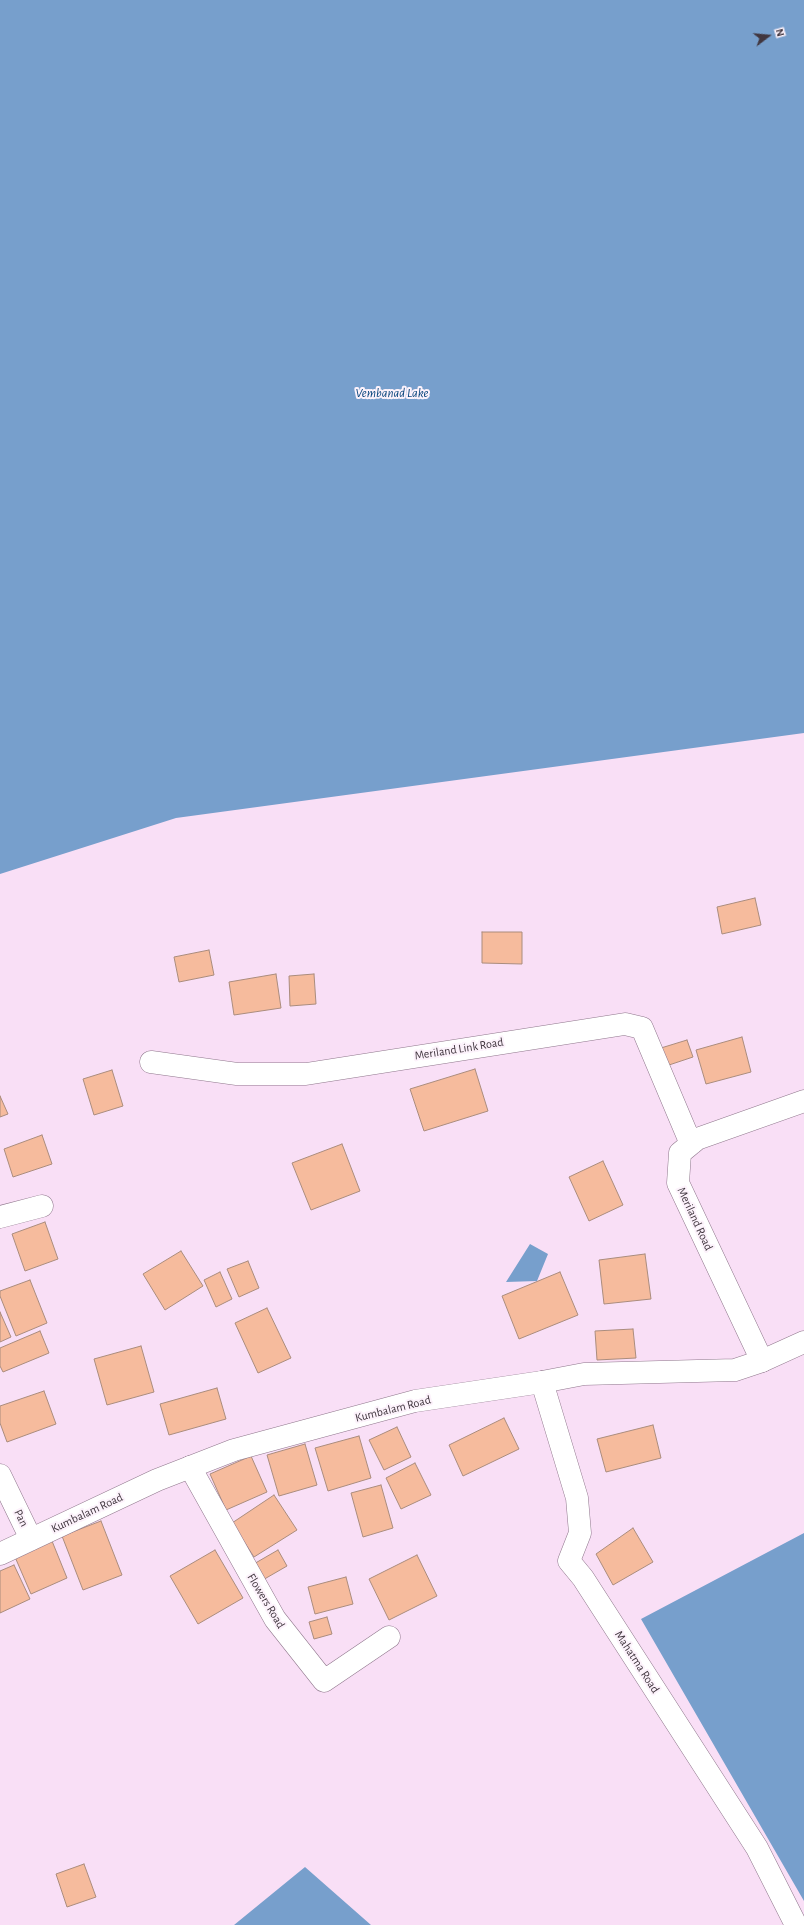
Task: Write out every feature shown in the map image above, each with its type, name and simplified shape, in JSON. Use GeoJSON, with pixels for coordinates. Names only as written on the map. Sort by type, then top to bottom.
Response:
{"type":"FeatureCollection","features":[{"type":"Feature","properties":{"kind":"street","name":"Meriland Link Road"},"geometry":{"type":"LineString","coordinates":[[151,1062],[237,1074],[306,1074],[625,1024],[642,1028],[691,1144]]}},
{"type":"Feature","properties":{"kind":"street","name":"Meriland Road"},"geometry":{"type":"LineString","coordinates":[[762,1361],[678,1183],[680,1153],[697,1139],[804,1101]]}},
{"type":"Feature","properties":{"kind":"street"},"geometry":{"type":"LineString","coordinates":[[0,1217],[42,1206]]}},
{"type":"Feature","properties":{"kind":"street","name":"Kumbalam Road"},"geometry":{"type":"LineString","coordinates":[[0,1554],[157,1480],[234,1450],[415,1402],[584,1374],[735,1370],[762,1361],[804,1342]]}},
{"type":"Feature","properties":{"kind":"street","name":"Mahatma Road"},"geometry":{"type":"LineString","coordinates":[[542,1382],[577,1498],[580,1533],[569,1561],[583,1578],[757,1848],[796,1925]]}},
{"type":"Feature","properties":{"kind":"street","name":"Flowers Road"},"geometry":{"type":"LineString","coordinates":[[190,1467],[275,1619],[324,1681],[389,1637]]}},
{"type":"Feature","properties":{"kind":"street","name":"Pan"},"geometry":{"type":"LineString","coordinates":[[0,1475],[31,1539]]}},
{"type":"Feature","properties":{"kind":"water","name":"Vembanad Lake"},"geometry":{"type":"Polygon","coordinates":[[[0,0],[804,0],[804,733],[176,818],[0,874],[0,0]]]}},
{"type":"Feature","properties":{"kind":"water"},"geometry":{"type":"Polygon","coordinates":[[[530,1244],[548,1254],[537,1281],[506,1282],[530,1244]]]}},
{"type":"Feature","properties":{"kind":"water"},"geometry":{"type":"Polygon","coordinates":[[[804,1533],[804,1901],[641,1619],[804,1533]]]}},
{"type":"Feature","properties":{"kind":"water"},"geometry":{"type":"Polygon","coordinates":[[[305,1867],[371,1925],[234,1925],[305,1867]]]}},
{"type":"Feature","properties":{"kind":"building"},"geometry":{"type":"Polygon","coordinates":[[[755,898],[761,925],[722,934],[717,907],[755,898]]]}},
{"type":"Feature","properties":{"kind":"building"},"geometry":{"type":"Polygon","coordinates":[[[482,932],[522,932],[522,964],[482,963],[482,932]]]}},
{"type":"Feature","properties":{"kind":"building"},"geometry":{"type":"Polygon","coordinates":[[[209,950],[214,975],[179,982],[174,957],[209,950]]]}},
{"type":"Feature","properties":{"kind":"building"},"geometry":{"type":"Polygon","coordinates":[[[276,974],[281,1008],[234,1015],[229,982],[276,974]]]}},
{"type":"Feature","properties":{"kind":"building"},"geometry":{"type":"Polygon","coordinates":[[[314,974],[316,1004],[290,1006],[289,976],[314,974]]]}},
{"type":"Feature","properties":{"kind":"building"},"geometry":{"type":"Polygon","coordinates":[[[742,1037],[751,1072],[706,1084],[696,1050],[742,1037]]]}},
{"type":"Feature","properties":{"kind":"building"},"geometry":{"type":"Polygon","coordinates":[[[687,1040],[693,1057],[666,1066],[661,1048],[687,1040]]]}},
{"type":"Feature","properties":{"kind":"building"},"geometry":{"type":"Polygon","coordinates":[[[475,1069],[488,1111],[424,1131],[410,1089],[475,1069]]]}},
{"type":"Feature","properties":{"kind":"building"},"geometry":{"type":"Polygon","coordinates":[[[112,1070],[123,1106],[94,1115],[83,1079],[112,1070]]]}},
{"type":"Feature","properties":{"kind":"building"},"geometry":{"type":"Polygon","coordinates":[[[0,1096],[8,1114],[0,1117],[0,1096]]]}},
{"type":"Feature","properties":{"kind":"building"},"geometry":{"type":"Polygon","coordinates":[[[42,1135],[52,1164],[13,1177],[4,1149],[42,1135]]]}},
{"type":"Feature","properties":{"kind":"building"},"geometry":{"type":"Polygon","coordinates":[[[342,1144],[360,1191],[311,1210],[292,1163],[342,1144]]]}},
{"type":"Feature","properties":{"kind":"building"},"geometry":{"type":"Polygon","coordinates":[[[603,1161],[623,1205],[589,1221],[569,1177],[603,1161]]]}},
{"type":"Feature","properties":{"kind":"building"},"geometry":{"type":"Polygon","coordinates":[[[45,1222],[58,1259],[25,1271],[12,1234],[45,1222]]]}},
{"type":"Feature","properties":{"kind":"building"},"geometry":{"type":"Polygon","coordinates":[[[181,1251],[203,1286],[165,1310],[143,1274],[181,1251]]]}},
{"type":"Feature","properties":{"kind":"building"},"geometry":{"type":"Polygon","coordinates":[[[645,1254],[651,1299],[604,1304],[599,1260],[645,1254]]]}},
{"type":"Feature","properties":{"kind":"building"},"geometry":{"type":"Polygon","coordinates":[[[248,1261],[259,1288],[239,1297],[227,1269],[248,1261]]]}},
{"type":"Feature","properties":{"kind":"building"},"geometry":{"type":"Polygon","coordinates":[[[220,1272],[232,1299],[216,1307],[204,1280],[220,1272]]]}},
{"type":"Feature","properties":{"kind":"building"},"geometry":{"type":"Polygon","coordinates":[[[560,1272],[578,1315],[519,1339],[502,1296],[560,1272]]]}},
{"type":"Feature","properties":{"kind":"building"},"geometry":{"type":"Polygon","coordinates":[[[30,1280],[47,1323],[16,1336],[0,1296],[0,1291],[30,1280]]]}},
{"type":"Feature","properties":{"kind":"building"},"geometry":{"type":"Polygon","coordinates":[[[267,1308],[291,1358],[258,1373],[235,1323],[267,1308]]]}},
{"type":"Feature","properties":{"kind":"building"},"geometry":{"type":"Polygon","coordinates":[[[0,1312],[11,1337],[0,1342],[0,1312]]]}},
{"type":"Feature","properties":{"kind":"building"},"geometry":{"type":"Polygon","coordinates":[[[633,1329],[636,1358],[597,1360],[595,1331],[633,1329]]]}},
{"type":"Feature","properties":{"kind":"building"},"geometry":{"type":"Polygon","coordinates":[[[40,1331],[49,1353],[3,1372],[0,1366],[0,1348],[40,1331]]]}},
{"type":"Feature","properties":{"kind":"building"},"geometry":{"type":"Polygon","coordinates":[[[141,1346],[154,1392],[107,1405],[94,1359],[141,1346]]]}},
{"type":"Feature","properties":{"kind":"building"},"geometry":{"type":"Polygon","coordinates":[[[217,1388],[226,1419],[169,1435],[160,1404],[217,1388]]]}},
{"type":"Feature","properties":{"kind":"building"},"geometry":{"type":"Polygon","coordinates":[[[44,1391],[56,1424],[7,1442],[0,1423],[0,1406],[44,1391]]]}},
{"type":"Feature","properties":{"kind":"building"},"geometry":{"type":"Polygon","coordinates":[[[504,1418],[519,1449],[463,1476],[449,1445],[504,1418]]]}},
{"type":"Feature","properties":{"kind":"building"},"geometry":{"type":"Polygon","coordinates":[[[653,1425],[661,1458],[606,1472],[597,1439],[653,1425]]]}},
{"type":"Feature","properties":{"kind":"building"},"geometry":{"type":"Polygon","coordinates":[[[397,1427],[411,1457],[384,1470],[369,1440],[397,1427]]]}},
{"type":"Feature","properties":{"kind":"building"},"geometry":{"type":"Polygon","coordinates":[[[359,1436],[371,1478],[328,1491],[315,1448],[359,1436]]]}},
{"type":"Feature","properties":{"kind":"building"},"geometry":{"type":"Polygon","coordinates":[[[305,1444],[317,1485],[279,1496],[267,1455],[305,1444]]]}},
{"type":"Feature","properties":{"kind":"building"},"geometry":{"type":"Polygon","coordinates":[[[251,1456],[267,1492],[226,1510],[210,1474],[251,1456]]]}},
{"type":"Feature","properties":{"kind":"building"},"geometry":{"type":"Polygon","coordinates":[[[415,1463],[431,1495],[401,1509],[386,1478],[415,1463]]]}},
{"type":"Feature","properties":{"kind":"building"},"geometry":{"type":"Polygon","coordinates":[[[381,1485],[393,1528],[363,1537],[351,1493],[381,1485]]]}},
{"type":"Feature","properties":{"kind":"building"},"geometry":{"type":"Polygon","coordinates":[[[274,1495],[297,1530],[254,1557],[232,1523],[274,1495]]]}},
{"type":"Feature","properties":{"kind":"building"},"geometry":{"type":"Polygon","coordinates":[[[101,1521],[122,1575],[83,1590],[62,1536],[101,1521]]]}},
{"type":"Feature","properties":{"kind":"building"},"geometry":{"type":"Polygon","coordinates":[[[633,1528],[653,1562],[613,1585],[596,1554],[633,1528]]]}},
{"type":"Feature","properties":{"kind":"building"},"geometry":{"type":"Polygon","coordinates":[[[52,1541],[67,1578],[31,1594],[15,1557],[52,1541]]]}},
{"type":"Feature","properties":{"kind":"building"},"geometry":{"type":"Polygon","coordinates":[[[215,1550],[243,1598],[198,1624],[170,1576],[215,1550]]]}},
{"type":"Feature","properties":{"kind":"building"},"geometry":{"type":"Polygon","coordinates":[[[278,1550],[287,1566],[261,1581],[252,1565],[278,1550]]]}},
{"type":"Feature","properties":{"kind":"building"},"geometry":{"type":"Polygon","coordinates":[[[417,1555],[437,1596],[389,1620],[369,1579],[417,1555]]]}},
{"type":"Feature","properties":{"kind":"building"},"geometry":{"type":"Polygon","coordinates":[[[14,1565],[30,1599],[0,1613],[0,1571],[14,1565]]]}},
{"type":"Feature","properties":{"kind":"building"},"geometry":{"type":"Polygon","coordinates":[[[346,1577],[353,1604],[315,1614],[308,1587],[346,1577]]]}},
{"type":"Feature","properties":{"kind":"building"},"geometry":{"type":"Polygon","coordinates":[[[327,1617],[332,1634],[314,1639],[309,1622],[327,1617]]]}},
{"type":"Feature","properties":{"kind":"building"},"geometry":{"type":"Polygon","coordinates":[[[84,1864],[96,1897],[67,1907],[56,1874],[84,1864]]]}}]}
